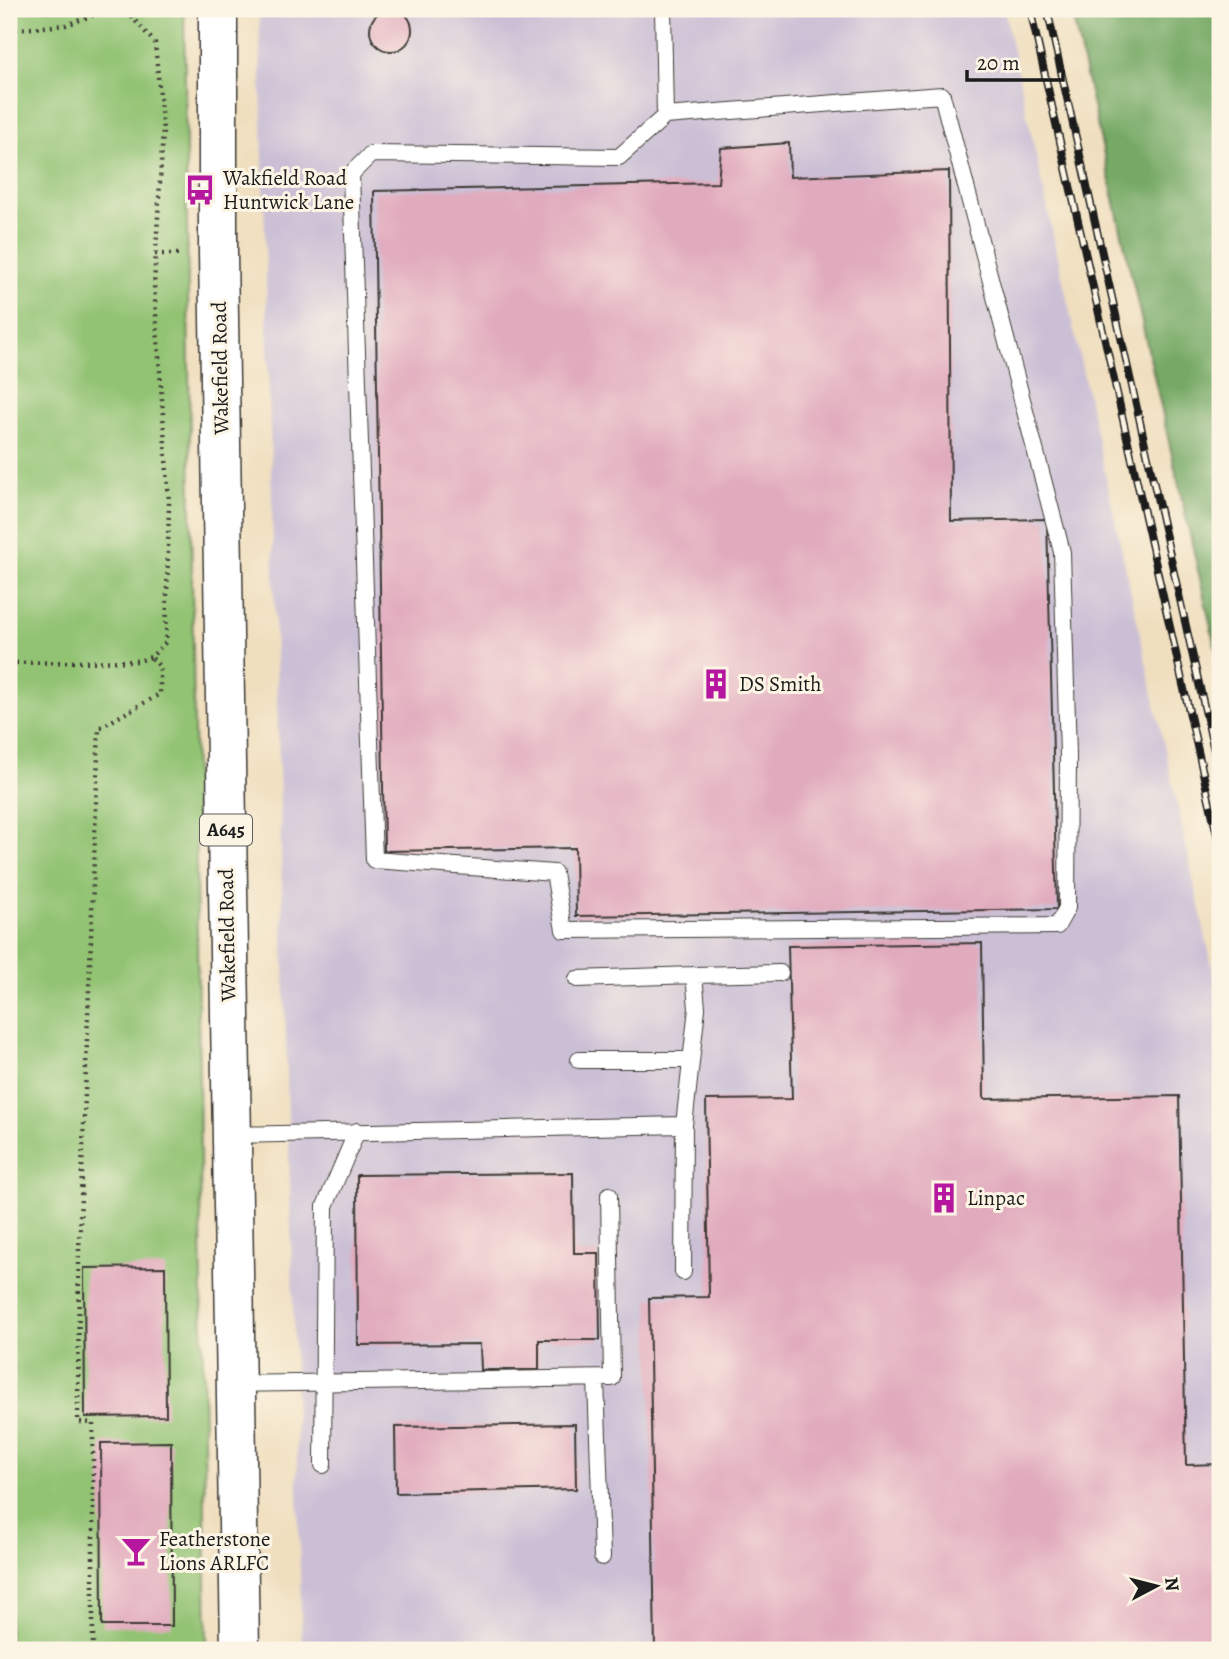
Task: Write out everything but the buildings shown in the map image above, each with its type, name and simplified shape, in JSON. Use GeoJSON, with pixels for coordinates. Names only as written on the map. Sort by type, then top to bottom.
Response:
{"type":"FeatureCollection","features":[{"type":"Feature","properties":{"kind":"main road","name":"Wakefield Road"},"geometry":{"type":"LineString","coordinates":[[218,9],[216,117],[240,1650]]}},
{"type":"Feature","properties":{"kind":"lane"},"geometry":{"type":"LineString","coordinates":[[663,9],[665,116],[620,157],[371,154],[351,174],[374,860],[554,873],[564,930],[1057,926],[1067,908],[1068,755],[1062,552],[942,95],[665,116]]}},
{"type":"Feature","properties":{"kind":"lane"},"geometry":{"type":"LineString","coordinates":[[577,979],[780,973]]}},
{"type":"Feature","properties":{"kind":"lane"},"geometry":{"type":"LineString","coordinates":[[683,1272],[684,1125],[696,1008],[694,975]]}},
{"type":"Feature","properties":{"kind":"lane"},"geometry":{"type":"LineString","coordinates":[[579,1060],[691,1060]]}},
{"type":"Feature","properties":{"kind":"lane"},"geometry":{"type":"LineString","coordinates":[[230,1135],[684,1125]]}},
{"type":"Feature","properties":{"kind":"lane"},"geometry":{"type":"LineString","coordinates":[[323,1465],[325,1206],[357,1131]]}},
{"type":"Feature","properties":{"kind":"lane"},"geometry":{"type":"LineString","coordinates":[[235,1384],[612,1378],[609,1195]]}},
{"type":"Feature","properties":{"kind":"lane"},"geometry":{"type":"LineString","coordinates":[[596,1378],[601,1557]]}},
{"type":"Feature","properties":{"kind":"path"},"geometry":{"type":"LineString","coordinates":[[9,30],[66,25],[110,9],[131,16],[155,43],[163,130],[154,285],[169,502],[166,642],[151,657],[139,662],[9,663]]}},
{"type":"Feature","properties":{"kind":"path"},"geometry":{"type":"LineString","coordinates":[[93,1650],[93,1423],[78,1422],[79,1250],[99,728],[160,694],[160,667],[151,657]]}},
{"type":"Feature","properties":{"kind":"shaded area"},"geometry":{"type":"Polygon","coordinates":[[[259,9],[1004,9],[1220,1002],[1220,1650],[302,1650],[259,9]]]}},
{"type":"Feature","properties":{"kind":"green space"},"geometry":{"type":"Polygon","coordinates":[[[9,9],[184,9],[207,1650],[9,1650],[9,9]]]}},
{"type":"Feature","properties":{"kind":"green space"},"geometry":{"type":"Polygon","coordinates":[[[1071,9],[1220,9],[1220,667],[1071,9]]]}},
{"type":"Feature","properties":{"kind":"railway"},"geometry":{"type":"LineString","coordinates":[[1030,9],[1220,848]]}},
{"type":"Feature","properties":{"kind":"railway"},"geometry":{"type":"LineString","coordinates":[[1047,9],[1220,777]]}},
{"type":"Feature","properties":{"kind":"place","name":"Wakfield Road Huntwick Lane"},"geometry":{"type":"Point","coordinates":[200,190]}},
{"type":"Feature","properties":{"kind":"place","name":"DS Smith"},"geometry":{"type":"Point","coordinates":[716,684]}},
{"type":"Feature","properties":{"kind":"place","name":"Linpac"},"geometry":{"type":"Point","coordinates":[944,1198]}},
{"type":"Feature","properties":{"kind":"place","name":"Featherstone Lions ARLFC"},"geometry":{"type":"Point","coordinates":[136,1551]}}]}
